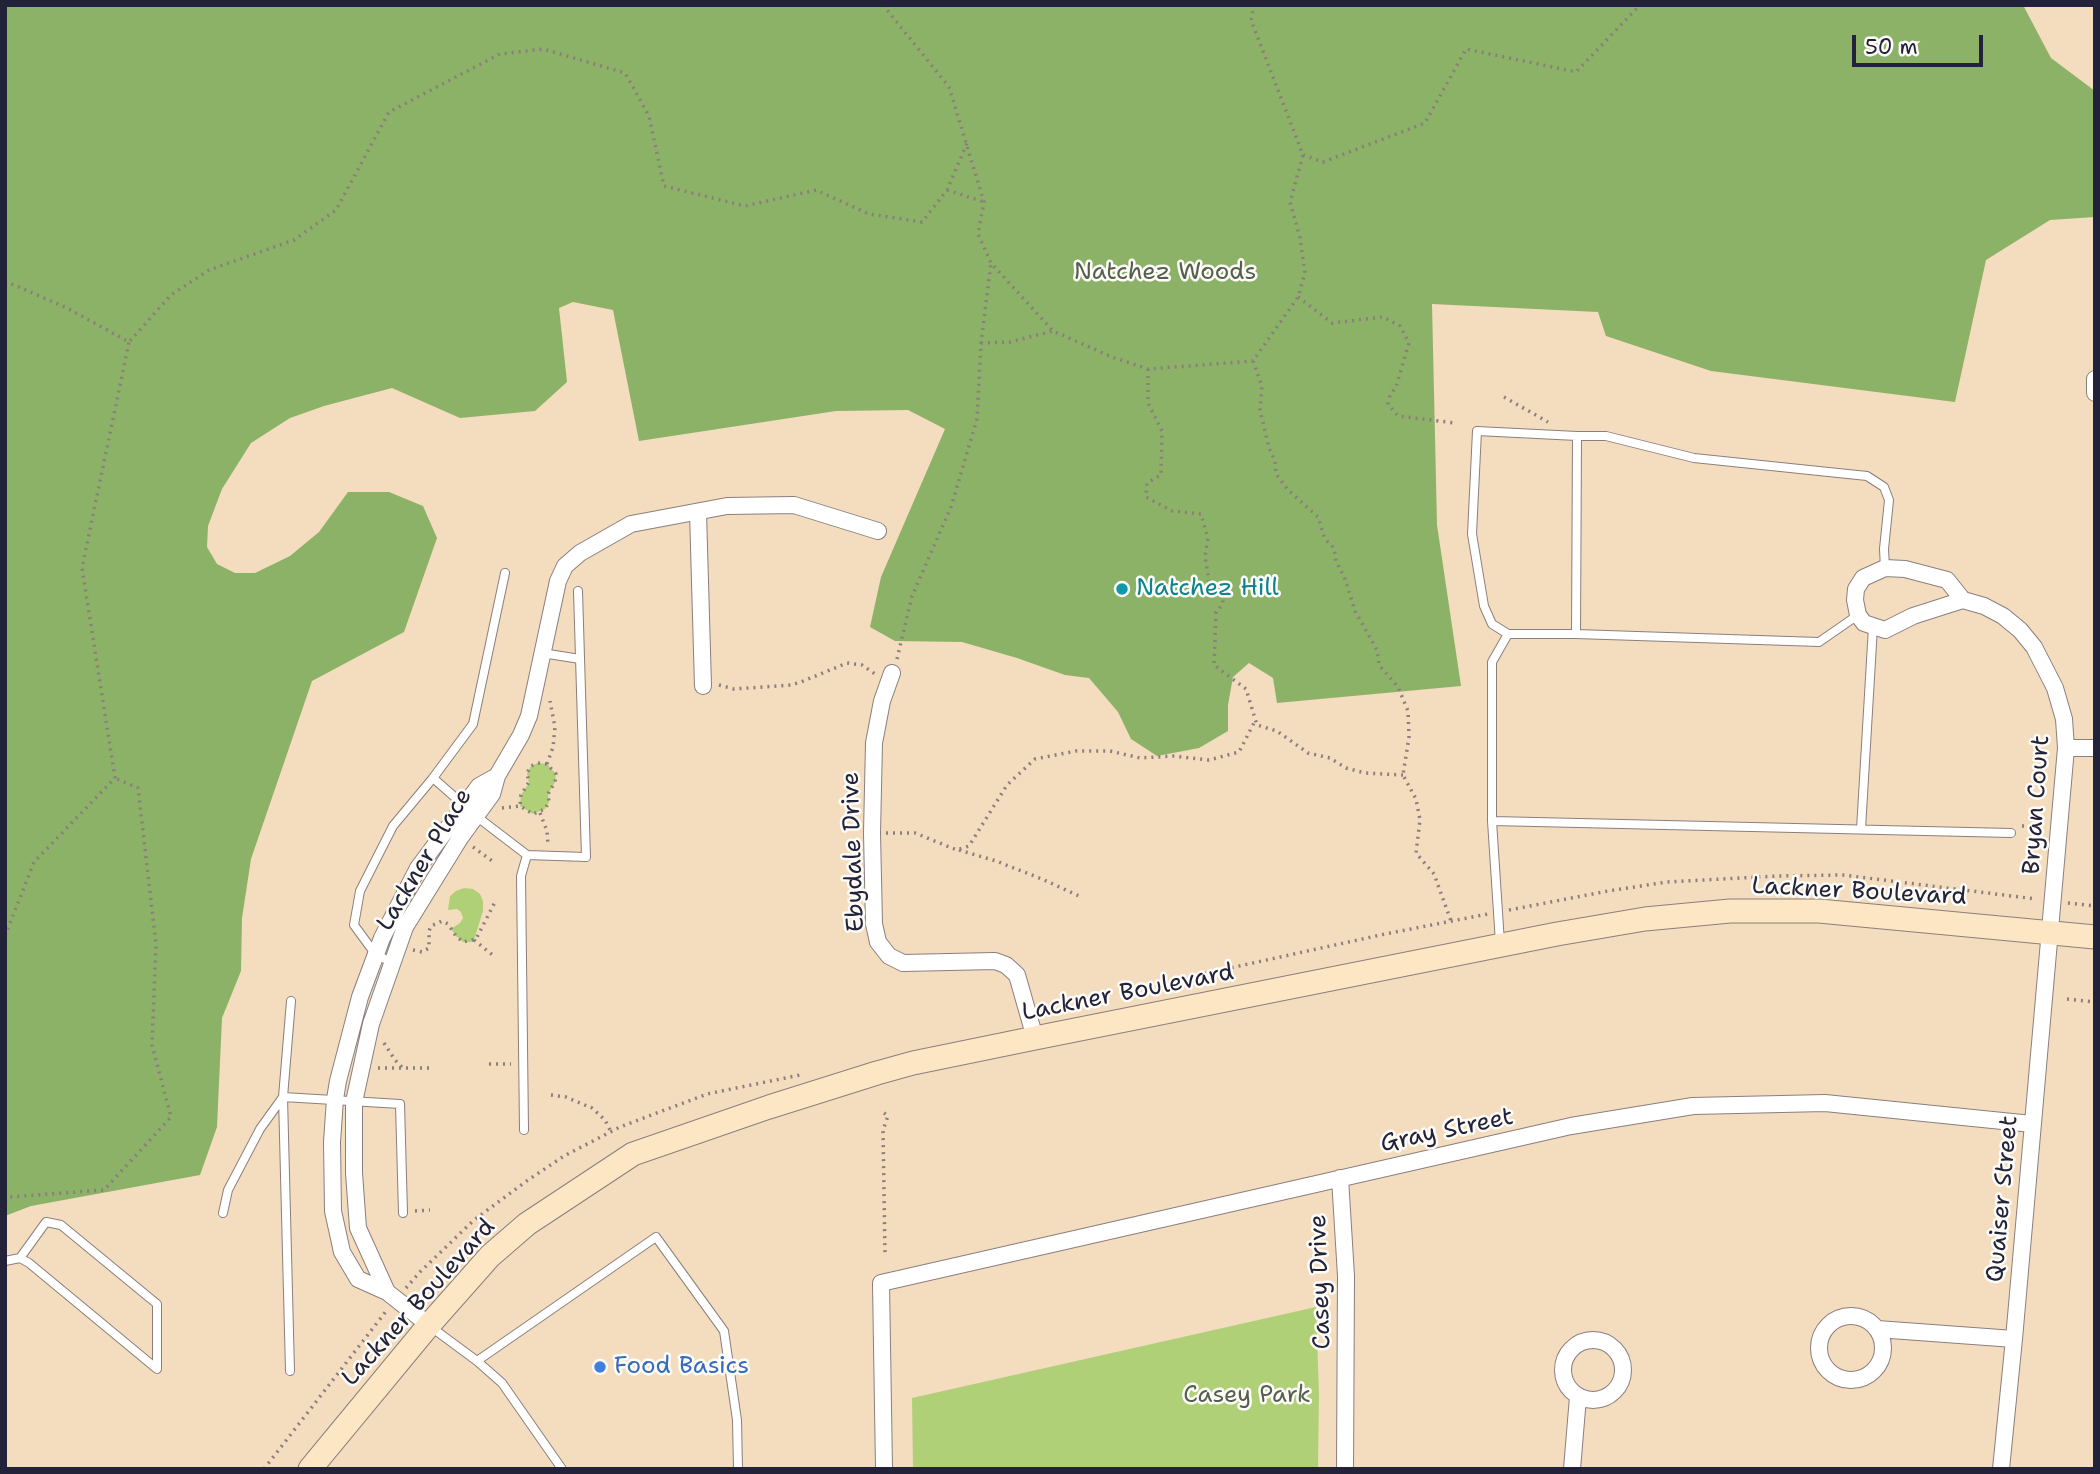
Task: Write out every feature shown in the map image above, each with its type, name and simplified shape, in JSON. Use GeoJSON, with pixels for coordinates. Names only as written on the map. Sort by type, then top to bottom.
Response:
{"type":"FeatureCollection","features":[{"type":"Feature","properties":{"kind":"main road","name":"Lackner Boulevard"},"geometry":{"type":"LineString","coordinates":[[310,1469],[490,1256],[527,1224],[633,1154],[877,1073],[1035,1038],[1645,919],[1730,911],[1819,911],[2095,937]]}},
{"type":"Feature","properties":{"kind":"street"},"geometry":{"type":"LineString","coordinates":[[2095,379],[2095,393]]}},
{"type":"Feature","properties":{"kind":"street","name":"Lackner Place"},"geometry":{"type":"LineString","coordinates":[[387,1293],[358,1228],[354,1173],[354,1102],[369,1034],[405,927],[460,838],[492,794],[497,776],[529,716],[558,581],[565,566],[580,553],[631,524],[727,506],[794,505],[878,531]]}},
{"type":"Feature","properties":{"kind":"street"},"geometry":{"type":"LineString","coordinates":[[698,512],[703,680]]}},
{"type":"Feature","properties":{"kind":"street"},"geometry":{"type":"LineString","coordinates":[[1885,568],[1863,578],[1856,589],[1858,615],[1873,627],[1885,630],[1913,616],[1963,600]]}},
{"type":"Feature","properties":{"kind":"street","name":"Bryan Court"},"geometry":{"type":"LineString","coordinates":[[1885,568],[1905,569],[1947,580],[1963,600],[1984,606],[2003,616],[2020,630],[2034,647],[2055,688],[2064,719],[2066,748],[2050,932]]}},
{"type":"Feature","properties":{"kind":"street","name":"Ebydale Drive"},"geometry":{"type":"LineString","coordinates":[[890,679],[874,743],[872,834],[874,924],[878,942],[889,956],[903,963],[995,961],[1006,965],[1017,975],[1035,1038]]}},
{"type":"Feature","properties":{"kind":"street"},"geometry":{"type":"LineString","coordinates":[[2066,748],[2095,748]]}},
{"type":"Feature","properties":{"kind":"street","name":"Lackner Place"},"geometry":{"type":"LineString","coordinates":[[429,1325],[387,1293],[358,1279],[342,1252],[333,1211],[332,1142],[335,1099],[360,997],[382,938],[418,868],[479,786],[497,776]]}},
{"type":"Feature","properties":{"kind":"street","name":"Quaiser Street"},"geometry":{"type":"LineString","coordinates":[[2001,1469],[2050,932]]}},
{"type":"Feature","properties":{"kind":"street","name":"Gray Street"},"geometry":{"type":"LineString","coordinates":[[884,1469],[881,1283],[1571,1126],[1693,1106],[1825,1102],[2032,1124]]}},
{"type":"Feature","properties":{"kind":"street","name":"Casey Drive"},"geometry":{"type":"LineString","coordinates":[[1339,1178],[1346,1276],[1345,1469]]}},
{"type":"Feature","properties":{"kind":"street"},"geometry":{"type":"LineString","coordinates":[[1877,1329],[1882,1339],[1883,1351],[1874,1370],[1865,1377],[1842,1379],[1825,1368],[1819,1356],[1823,1332],[1830,1323],[1849,1315],[1864,1318],[1877,1329],[2014,1339]]}},
{"type":"Feature","properties":{"kind":"street"},"geometry":{"type":"LineString","coordinates":[[1572,1469],[1578,1397]]}},
{"type":"Feature","properties":{"kind":"lane"},"geometry":{"type":"LineString","coordinates":[[1858,615],[1819,642],[1508,634],[1492,624],[1484,606],[1472,534],[1477,431],[1606,436],[1694,458],[1867,476],[1884,487],[1889,500],[1884,549],[1885,568]]}},
{"type":"Feature","properties":{"kind":"lane"},"geometry":{"type":"LineString","coordinates":[[1576,634],[1577,436]]}},
{"type":"Feature","properties":{"kind":"lane"},"geometry":{"type":"LineString","coordinates":[[392,962],[376,955],[354,925],[360,891],[393,826],[473,724],[505,573]]}},
{"type":"Feature","properties":{"kind":"lane"},"geometry":{"type":"LineString","coordinates":[[433,778],[527,855],[586,857],[578,591]]}},
{"type":"Feature","properties":{"kind":"lane"},"geometry":{"type":"LineString","coordinates":[[1861,829],[1873,627]]}},
{"type":"Feature","properties":{"kind":"lane"},"geometry":{"type":"LineString","coordinates":[[1500,946],[1492,821],[1492,662],[1508,634]]}},
{"type":"Feature","properties":{"kind":"lane"},"geometry":{"type":"LineString","coordinates":[[542,653],[580,659]]}},
{"type":"Feature","properties":{"kind":"lane"},"geometry":{"type":"LineString","coordinates":[[1492,821],[2011,833]]}},
{"type":"Feature","properties":{"kind":"lane"},"geometry":{"type":"LineString","coordinates":[[524,1130],[521,876],[527,855]]}},
{"type":"Feature","properties":{"kind":"lane"},"geometry":{"type":"LineString","coordinates":[[290,1371],[283,1097],[291,1001]]}},
{"type":"Feature","properties":{"kind":"lane"},"geometry":{"type":"LineString","coordinates":[[283,1097],[400,1104],[403,1213]]}},
{"type":"Feature","properties":{"kind":"lane"},"geometry":{"type":"LineString","coordinates":[[223,1213],[228,1190],[260,1129],[283,1097]]}},
{"type":"Feature","properties":{"kind":"lane"},"geometry":{"type":"LineString","coordinates":[[5,1261],[20,1258],[29,1263],[157,1369],[157,1304],[61,1225],[46,1222],[20,1258]]}},
{"type":"Feature","properties":{"kind":"lane"},"geometry":{"type":"LineString","coordinates":[[477,1361],[656,1237],[723,1331],[737,1420],[738,1469]]}},
{"type":"Feature","properties":{"kind":"lane"},"geometry":{"type":"LineString","coordinates":[[429,1325],[502,1383],[562,1469]]}},
{"type":"Feature","properties":{"kind":"path"},"geometry":{"type":"LineString","coordinates":[[883,5],[950,87],[984,202],[978,234],[991,263],[1053,331],[1148,369],[1253,361]]}},
{"type":"Feature","properties":{"kind":"path"},"geometry":{"type":"LineString","coordinates":[[1253,361],[1298,297],[1305,273],[1300,238],[1290,202],[1303,155],[1251,20],[1254,5]]}},
{"type":"Feature","properties":{"kind":"path"},"geometry":{"type":"LineString","coordinates":[[1303,155],[1322,162],[1426,123],[1466,49],[1576,72],[1640,5]]}},
{"type":"Feature","properties":{"kind":"path"},"geometry":{"type":"LineString","coordinates":[[115,778],[82,568],[129,342],[171,295],[208,270],[294,240],[336,209],[390,112],[500,54],[543,49],[625,73],[649,116],[664,186],[745,206],[816,190],[869,214],[922,222],[947,190],[967,143]]}},
{"type":"Feature","properties":{"kind":"path"},"geometry":{"type":"LineString","coordinates":[[947,190],[984,202]]}},
{"type":"Feature","properties":{"kind":"path"},"geometry":{"type":"LineString","coordinates":[[703,680],[734,689],[791,685],[840,665],[855,663],[890,679],[905,632],[912,596],[951,507],[977,419],[981,343],[991,263]]}},
{"type":"Feature","properties":{"kind":"path"},"geometry":{"type":"LineString","coordinates":[[5,281],[67,307],[129,342]]}},
{"type":"Feature","properties":{"kind":"path"},"geometry":{"type":"LineString","coordinates":[[1298,297],[1332,323],[1383,317],[1400,326],[1409,343],[1388,404],[1398,416],[1455,424]]}},
{"type":"Feature","properties":{"kind":"path"},"geometry":{"type":"LineString","coordinates":[[981,343],[1010,342],[1053,331]]}},
{"type":"Feature","properties":{"kind":"path"},"geometry":{"type":"LineString","coordinates":[[1253,361],[1262,386],[1260,410],[1275,461],[1276,474],[1288,490],[1318,517],[1325,539],[1334,548],[1336,561],[1355,611],[1377,650],[1379,665],[1398,687],[1408,711],[1409,737],[1403,775],[1416,799],[1420,820],[1416,853],[1434,874],[1451,921]]}},
{"type":"Feature","properties":{"kind":"path"},"geometry":{"type":"LineString","coordinates":[[1148,369],[1149,403],[1162,431],[1161,475],[1147,483],[1146,498],[1172,511],[1201,514],[1208,538],[1205,556],[1209,581],[1222,589],[1223,604],[1216,612],[1214,665],[1246,689],[1257,725],[1277,731],[1308,753],[1330,758],[1346,768],[1365,773],[1403,775]]}},
{"type":"Feature","properties":{"kind":"path"},"geometry":{"type":"LineString","coordinates":[[1504,397],[1549,425]]}},
{"type":"Feature","properties":{"kind":"path"},"geometry":{"type":"LineString","coordinates":[[547,764],[553,747],[555,727],[550,701]]}},
{"type":"Feature","properties":{"kind":"path"},"geometry":{"type":"LineString","coordinates":[[957,850],[970,846],[1007,785],[1035,759],[1076,751],[1110,751],[1140,758],[1173,756],[1209,760],[1239,752],[1255,720]]}},
{"type":"Feature","properties":{"kind":"path"},"geometry":{"type":"LineString","coordinates":[[501,808],[520,806],[533,814],[545,809],[556,774],[547,764],[538,763],[531,766],[520,806]]}},
{"type":"Feature","properties":{"kind":"path"},"geometry":{"type":"LineString","coordinates":[[5,936],[34,862],[115,778]]}},
{"type":"Feature","properties":{"kind":"path"},"geometry":{"type":"LineString","coordinates":[[5,1201],[9,1197],[103,1190],[172,1117],[152,1045],[156,944],[138,788],[115,778]]}},
{"type":"Feature","properties":{"kind":"path"},"geometry":{"type":"LineString","coordinates":[[540,813],[547,831],[548,846]]}},
{"type":"Feature","properties":{"kind":"path"},"geometry":{"type":"LineString","coordinates":[[2022,826],[2035,826]]}},
{"type":"Feature","properties":{"kind":"path"},"geometry":{"type":"LineString","coordinates":[[872,834],[915,833],[957,850],[996,861],[1079,896]]}},
{"type":"Feature","properties":{"kind":"path"},"geometry":{"type":"LineString","coordinates":[[473,847],[495,863]]}},
{"type":"Feature","properties":{"kind":"path"},"geometry":{"type":"LineString","coordinates":[[474,940],[495,902]]}},
{"type":"Feature","properties":{"kind":"path"},"geometry":{"type":"LineString","coordinates":[[2073,904],[2095,906]]}},
{"type":"Feature","properties":{"kind":"path"},"geometry":{"type":"LineString","coordinates":[[399,944],[422,952],[429,948],[431,926],[442,921],[448,924],[463,942],[474,940],[495,957]]}},
{"type":"Feature","properties":{"kind":"path"},"geometry":{"type":"LineString","coordinates":[[2067,999],[2095,1002]]}},
{"type":"Feature","properties":{"kind":"path"},"geometry":{"type":"LineString","coordinates":[[369,1034],[383,1039],[402,1068]]}},
{"type":"Feature","properties":{"kind":"path"},"geometry":{"type":"LineString","coordinates":[[489,1064],[523,1064]]}},
{"type":"Feature","properties":{"kind":"path"},"geometry":{"type":"LineString","coordinates":[[375,1068],[433,1068]]}},
{"type":"Feature","properties":{"kind":"path"},"geometry":{"type":"LineString","coordinates":[[551,1096],[566,1097],[592,1108],[605,1120],[611,1132]]}},
{"type":"Feature","properties":{"kind":"path"},"geometry":{"type":"LineString","coordinates":[[884,1113],[888,1116],[883,1130],[885,1254]]}},
{"type":"Feature","properties":{"kind":"green space","name":"Natchez Woods"},"geometry":{"type":"Polygon","coordinates":[[[5,5],[2023,5],[2051,58],[2095,91],[2095,217],[2050,220],[1986,260],[1955,402],[1711,371],[1606,336],[1598,312],[1432,304],[1437,525],[1461,686],[1277,703],[1273,678],[1249,663],[1233,677],[1228,705],[1228,731],[1199,748],[1157,756],[1131,739],[1118,712],[1089,678],[1065,675],[962,642],[895,641],[870,627],[881,577],[945,429],[908,410],[836,411],[639,441],[613,310],[573,302],[559,308],[567,382],[535,411],[460,418],[392,388],[290,418],[251,443],[222,489],[208,526],[207,547],[217,564],[235,573],[255,573],[290,556],[319,532],[348,492],[389,492],[423,506],[437,538],[404,632],[312,681],[251,859],[242,918],[241,971],[222,1018],[217,1127],[200,1175],[31,1206],[5,1216],[5,5]]]}},
{"type":"Feature","properties":{"kind":"green space"},"geometry":{"type":"Polygon","coordinates":[[[538,763],[547,764],[556,774],[545,809],[533,814],[520,806],[521,795],[529,783],[527,773],[531,766],[538,763]]]}},
{"type":"Feature","properties":{"kind":"green space"},"geometry":{"type":"Polygon","coordinates":[[[464,888],[473,889],[480,894],[483,901],[483,911],[471,942],[463,942],[451,929],[463,918],[461,912],[457,909],[448,910],[450,896],[464,888]]]}},
{"type":"Feature","properties":{"kind":"green space","name":"Casey Park"},"geometry":{"type":"Polygon","coordinates":[[[1316,1307],[1318,1469],[913,1469],[912,1398],[1316,1307]]]}},
{"type":"Feature","properties":{"kind":"place","name":"Natchez Hill"},"geometry":{"type":"Point","coordinates":[1122,589]}},
{"type":"Feature","properties":{"kind":"place","name":"Food Basics"},"geometry":{"type":"Point","coordinates":[600,1367]}}]}
